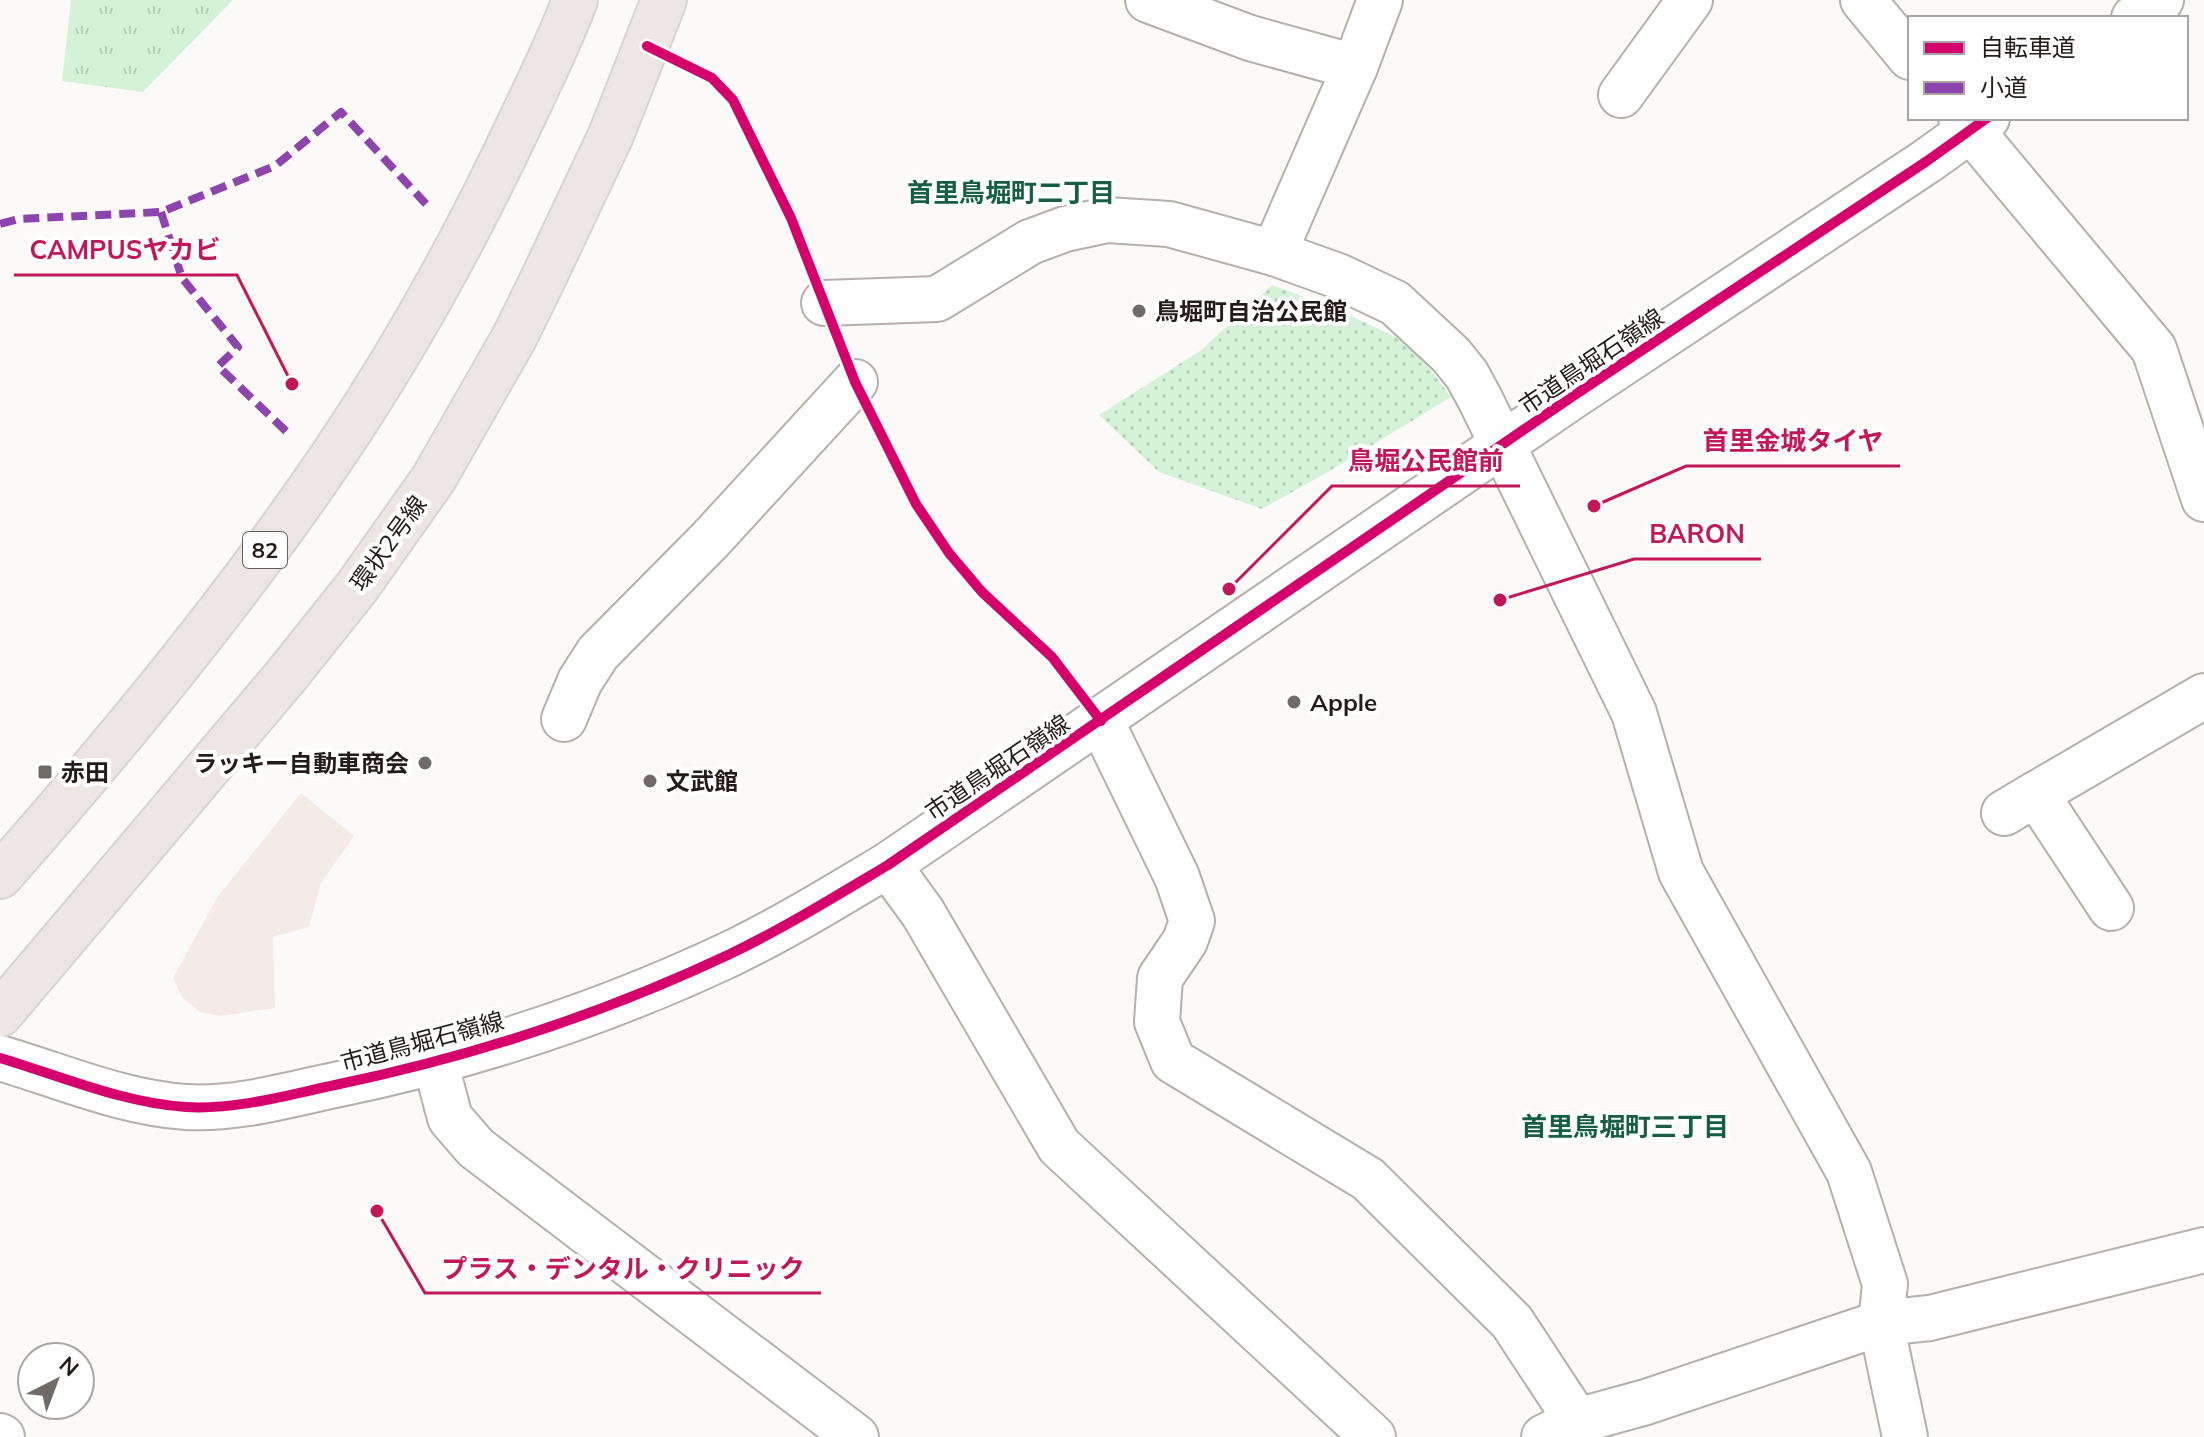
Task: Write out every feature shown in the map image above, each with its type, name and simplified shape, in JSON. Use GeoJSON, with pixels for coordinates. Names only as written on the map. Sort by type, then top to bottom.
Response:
{"type":"FeatureCollection","features":[{"type":"Feature","properties":{"kind":"main road","name":"82"},"geometry":{"type":"LineString","coordinates":[[0,876],[221,609],[334,453],[435,290],[487,193],[575,0]]}},
{"type":"Feature","properties":{"kind":"main road","name":"環状2号線"},"geometry":{"type":"LineString","coordinates":[[0,1014],[286,676],[357,587],[434,478],[514,338],[543,279],[611,135],[664,0]]}},
{"type":"Feature","properties":{"kind":"street"},"geometry":{"type":"LineString","coordinates":[[1148,0],[1250,38],[1355,67]]}},
{"type":"Feature","properties":{"kind":"street"},"geometry":{"type":"LineString","coordinates":[[1274,253],[1355,67],[1380,0]]}},
{"type":"Feature","properties":{"kind":"street"},"geometry":{"type":"LineString","coordinates":[[1621,95],[1690,0]]}},
{"type":"Feature","properties":{"kind":"street"},"geometry":{"type":"LineString","coordinates":[[1863,0],[1908,55]]}},
{"type":"Feature","properties":{"kind":"street"},"geometry":{"type":"LineString","coordinates":[[2137,16],[2161,0]]}},
{"type":"Feature","properties":{"kind":"street"},"geometry":{"type":"LineString","coordinates":[[1972,122],[2154,349],[2204,499]]}},
{"type":"Feature","properties":{"kind":"street","name":"市道鳥堀石嶺線"},"geometry":{"type":"LineString","coordinates":[[0,1058],[136,1099],[186,1107],[214,1107],[340,1084],[435,1061],[557,1024],[674,979],[781,928],[888,865],[1573,396],[1927,161],[1972,122]]}},
{"type":"Feature","properties":{"kind":"street"},"geometry":{"type":"LineString","coordinates":[[824,303],[937,299],[1030,242],[1085,223],[1107,220],[1169,224],[1274,253],[1338,276],[1395,303],[1451,355],[1467,375],[1503,445],[1634,713],[1681,872],[1849,1172],[1885,1284],[1881,1323],[1905,1437]]}},
{"type":"Feature","properties":{"kind":"street"},"geometry":{"type":"LineString","coordinates":[[564,719],[580,681],[598,653],[710,540],[855,382]]}},
{"type":"Feature","properties":{"kind":"street"},"geometry":{"type":"LineString","coordinates":[[2111,908],[2020,804],[2204,696]]}},
{"type":"Feature","properties":{"kind":"street"},"geometry":{"type":"LineString","coordinates":[[1101,721],[1177,877],[1192,921],[1185,941],[1160,978],[1157,1022],[1173,1061],[1368,1179],[1512,1322],[1561,1429],[1881,1323],[1930,1318],[2204,1250]]}},
{"type":"Feature","properties":{"kind":"street"},"geometry":{"type":"LineString","coordinates":[[888,865],[923,913],[1059,1146],[1373,1437]]}},
{"type":"Feature","properties":{"kind":"street"},"geometry":{"type":"LineString","coordinates":[[435,1061],[450,1118],[476,1148],[856,1437]]}},
{"type":"Feature","properties":{"kind":"shaded area"},"geometry":{"type":"Polygon","coordinates":[[[301,793],[354,836],[321,883],[309,927],[273,937],[275,1008],[220,1016],[200,1012],[182,997],[173,978],[218,896],[301,793]]]}},
{"type":"Feature","properties":{"kind":"green space"},"geometry":{"type":"Polygon","coordinates":[[[71,0],[233,0],[143,92],[62,81],[71,0]]]}},
{"type":"Feature","properties":{"kind":"green space"},"geometry":{"type":"Polygon","coordinates":[[[1272,285],[1341,311],[1412,345],[1451,397],[1262,509],[1159,472],[1099,415],[1200,351],[1272,285]]]}},
{"type":"Feature","properties":{"kind":"marked path"},"geometry":{"type":"LineString","coordinates":[[0,224],[19,219],[161,212],[275,166],[341,112],[426,204]]}},
{"type":"Feature","properties":{"kind":"marked path"},"geometry":{"type":"LineString","coordinates":[[161,212],[182,278],[238,347],[218,366],[290,435]]}},
{"type":"Feature","properties":{"kind":"cycle path"},"geometry":{"type":"LineString","coordinates":[[647,46],[712,78],[733,100],[791,218],[855,382],[916,504],[949,553],[982,592],[1052,657],[1101,721]]}},
{"type":"Feature","properties":{"kind":"cycle path"},"geometry":{"type":"LineString","coordinates":[[0,1058],[139,1100],[186,1107],[242,1104],[386,1074],[487,1047],[586,1014],[730,954],[790,923],[888,865],[1573,396],[1984,120]]}},
{"type":"Feature","properties":{"kind":"place","name":"鳥堀町自治公民館"},"geometry":{"type":"Point","coordinates":[1139,311]}},
{"type":"Feature","properties":{"kind":"place","name":"CAMPUSヤカビ"},"geometry":{"type":"Point","coordinates":[292,384]}},
{"type":"Feature","properties":{"kind":"place","name":"首里金城タイヤ"},"geometry":{"type":"Point","coordinates":[1594,506]}},
{"type":"Feature","properties":{"kind":"place","name":"鳥堀公民館前"},"geometry":{"type":"Point","coordinates":[1229,589]}},
{"type":"Feature","properties":{"kind":"place","name":"BARON"},"geometry":{"type":"Point","coordinates":[1500,600]}},
{"type":"Feature","properties":{"kind":"place","name":"Apple"},"geometry":{"type":"Point","coordinates":[1294,702]}},
{"type":"Feature","properties":{"kind":"place","name":"ラッキー自動車商会"},"geometry":{"type":"Point","coordinates":[425,763]}},
{"type":"Feature","properties":{"kind":"place","name":"赤田"},"geometry":{"type":"Point","coordinates":[45,772]}},
{"type":"Feature","properties":{"kind":"place","name":"文武館"},"geometry":{"type":"Point","coordinates":[650,781]}},
{"type":"Feature","properties":{"kind":"place","name":"プラス・デンタル・クリニック"},"geometry":{"type":"Point","coordinates":[377,1211]}},
{"type":"Feature","properties":{"kind":"district","name":"首里鳥堀町二丁目"},"geometry":{"type":"Point","coordinates":[1011,192]}},
{"type":"Feature","properties":{"kind":"district","name":"首里鳥堀町三丁目"},"geometry":{"type":"Point","coordinates":[1625,1126]}}]}
